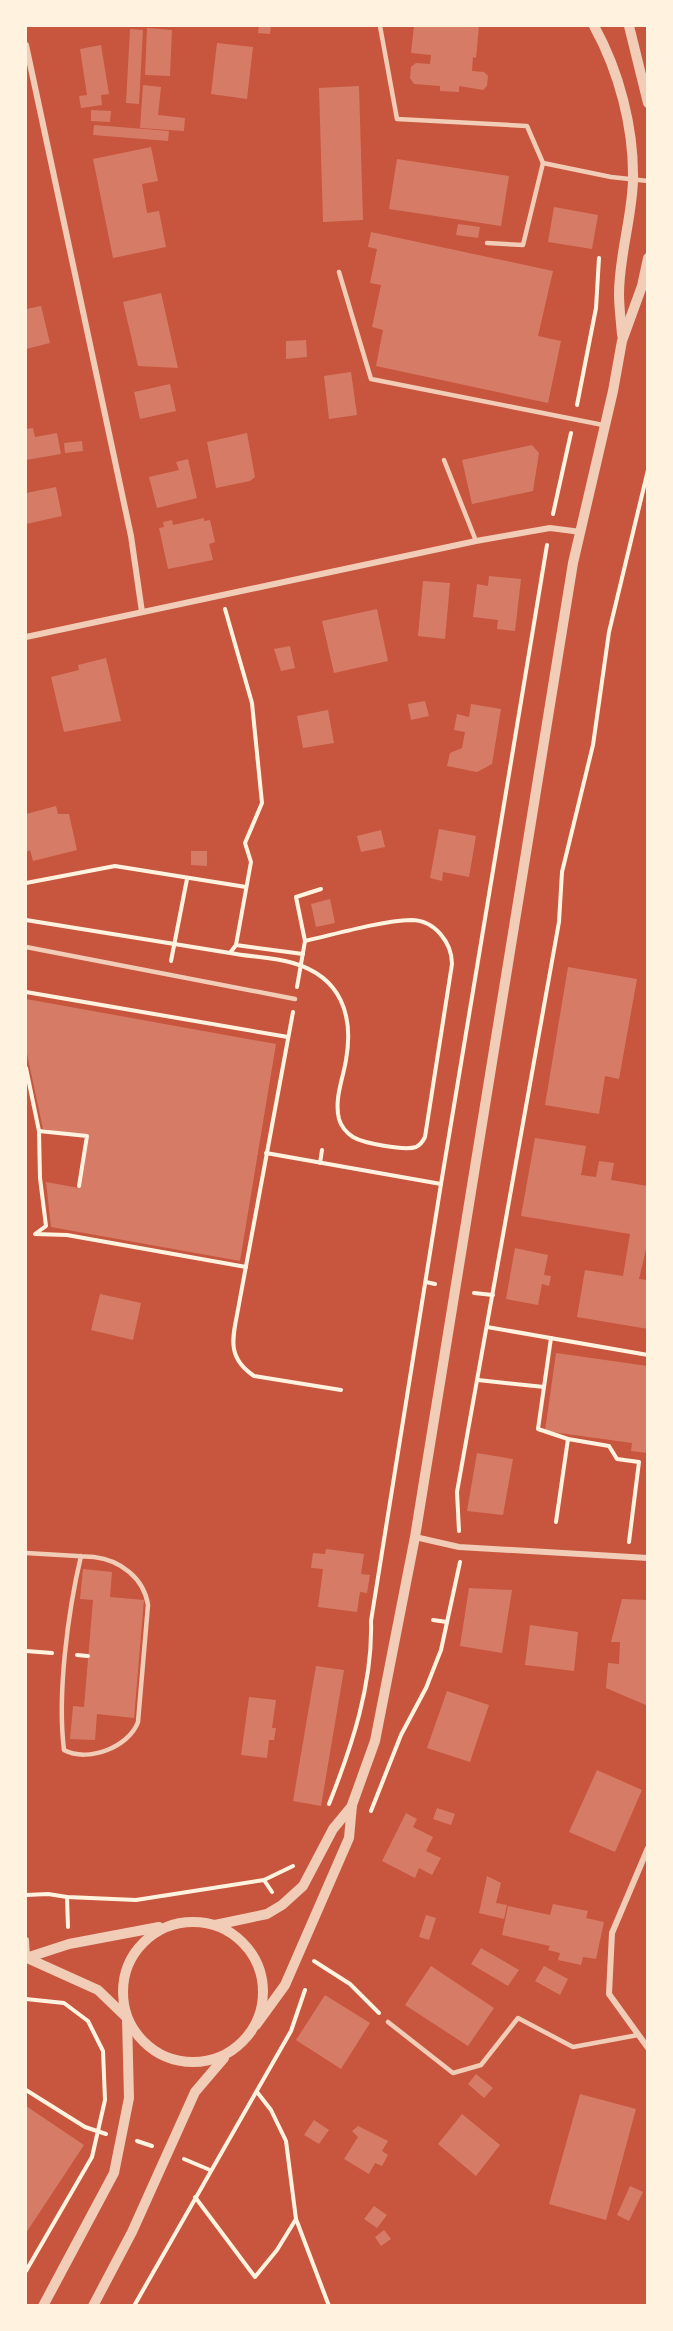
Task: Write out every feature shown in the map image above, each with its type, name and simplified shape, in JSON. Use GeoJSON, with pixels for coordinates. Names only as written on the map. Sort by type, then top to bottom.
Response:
{"type":"FeatureCollection","features":[{"type":"Feature","properties":{"kind":"street"},"geometry":{"type":"LineString","coordinates":[[594,26],[622,95],[631,147],[633,179],[619,293],[622,341]]}},
{"type":"Feature","properties":{"kind":"street"},"geometry":{"type":"LineString","coordinates":[[621,26],[632,45]]}},
{"type":"Feature","properties":{"kind":"street"},"geometry":{"type":"LineString","coordinates":[[629,26],[648,103]]}},
{"type":"Feature","properties":{"kind":"street"},"geometry":{"type":"LineString","coordinates":[[26,45],[131,536],[142,612]]}},
{"type":"Feature","properties":{"kind":"street"},"geometry":{"type":"LineString","coordinates":[[93,2306],[132,2232],[195,2092],[226,2055],[244,2042],[285,1985],[349,1838],[352,1805],[375,1741],[414,1538],[573,563],[582,532],[622,341],[642,286],[648,258]]}},
{"type":"Feature","properties":{"kind":"street"},"geometry":{"type":"LineString","coordinates":[[26,637],[550,528],[582,532]]}},
{"type":"Feature","properties":{"kind":"street"},"geometry":{"type":"LineString","coordinates":[[414,1538],[459,1547],[648,1558]]}},
{"type":"Feature","properties":{"kind":"street"},"geometry":{"type":"LineString","coordinates":[[215,1925],[267,1914],[282,1905],[303,1886],[333,1829],[352,1805]]}},
{"type":"Feature","properties":{"kind":"street"},"geometry":{"type":"LineString","coordinates":[[648,1848],[612,1933],[609,1994],[648,2048]]}},
{"type":"Feature","properties":{"kind":"street"},"geometry":{"type":"LineString","coordinates":[[26,1958],[69,1944],[194,1921],[215,1925],[246,1945],[256,1959],[263,1978],[263,1999],[256,2025]]}},
{"type":"Feature","properties":{"kind":"street"},"geometry":{"type":"LineString","coordinates":[[169,1926],[147,1939],[133,1954],[126,1969],[123,2003],[128,2019],[139,2038],[157,2053],[170,2059],[196,2063],[226,2055]]}},
{"type":"Feature","properties":{"kind":"street"},"geometry":{"type":"LineString","coordinates":[[26,1940],[26,1958]]}},
{"type":"Feature","properties":{"kind":"street"},"geometry":{"type":"LineString","coordinates":[[26,1958],[98,1990],[128,2019],[129,2098],[114,2173],[43,2306]]}},
{"type":"Feature","properties":{"kind":"lane"},"geometry":{"type":"LineString","coordinates":[[380,26],[398,119],[527,126],[543,164],[523,245],[487,243]]}},
{"type":"Feature","properties":{"kind":"lane"},"geometry":{"type":"LineString","coordinates":[[543,164],[648,181]]}},
{"type":"Feature","properties":{"kind":"lane"},"geometry":{"type":"LineString","coordinates":[[339,272],[371,379],[605,425]]}},
{"type":"Feature","properties":{"kind":"lane"},"geometry":{"type":"LineString","coordinates":[[444,459],[476,542]]}},
{"type":"Feature","properties":{"kind":"lane"},"geometry":{"type":"LineString","coordinates":[[26,947],[295,999]]}},
{"type":"Feature","properties":{"kind":"lane"},"geometry":{"type":"LineString","coordinates":[[26,1553],[81,1556],[104,1558],[130,1572],[147,1595],[138,1722],[134,1733],[99,1753],[73,1755],[64,1750],[63,1682],[73,1589],[81,1556]]}},
{"type":"Feature","properties":{"kind":"lane"},"geometry":{"type":"LineString","coordinates":[[388,2022],[453,2073],[481,2065],[518,2018],[573,2047],[638,2035]]}},
{"type":"Feature","properties":{"kind":"path"},"geometry":{"type":"LineString","coordinates":[[328,1807],[349,1754],[367,1677],[372,1643],[371,1621],[441,1184],[550,528],[596,308],[600,258]]}},
{"type":"Feature","properties":{"kind":"path"},"geometry":{"type":"LineString","coordinates":[[407,1724],[426,1688],[437,1660],[460,1563],[458,1492],[559,922],[562,872],[592,745],[609,632],[648,470]]}},
{"type":"Feature","properties":{"kind":"path"},"geometry":{"type":"LineString","coordinates":[[221,597],[252,704],[262,803],[245,843],[251,862],[236,945],[230,953]]}},
{"type":"Feature","properties":{"kind":"path"},"geometry":{"type":"LineString","coordinates":[[26,883],[115,866],[246,887]]}},
{"type":"Feature","properties":{"kind":"path"},"geometry":{"type":"LineString","coordinates":[[171,962],[187,879]]}},
{"type":"Feature","properties":{"kind":"path"},"geometry":{"type":"LineString","coordinates":[[321,889],[296,897],[305,941],[233,1339],[233,1355],[242,1368],[254,1376],[341,1390]]}},
{"type":"Feature","properties":{"kind":"path"},"geometry":{"type":"LineString","coordinates":[[26,920],[292,963],[324,978],[336,990],[345,1011],[349,1034],[338,1107],[343,1130],[355,1138],[373,1143],[406,1148],[417,1147],[422,1143],[427,1126],[452,964],[452,953],[448,943],[439,932],[426,924],[413,920],[356,929],[305,941]]}},
{"type":"Feature","properties":{"kind":"path"},"geometry":{"type":"LineString","coordinates":[[236,945],[303,954]]}},
{"type":"Feature","properties":{"kind":"path"},"geometry":{"type":"LineString","coordinates":[[26,992],[288,1037]]}},
{"type":"Feature","properties":{"kind":"path"},"geometry":{"type":"LineString","coordinates":[[26,1068],[39,1131],[40,1178],[46,1226],[35,1234],[67,1235],[246,1267]]}},
{"type":"Feature","properties":{"kind":"path"},"geometry":{"type":"LineString","coordinates":[[39,1131],[87,1136],[79,1186]]}},
{"type":"Feature","properties":{"kind":"path"},"geometry":{"type":"LineString","coordinates":[[320,1162],[322,1150]]}},
{"type":"Feature","properties":{"kind":"path"},"geometry":{"type":"LineString","coordinates":[[266,1153],[441,1184]]}},
{"type":"Feature","properties":{"kind":"path"},"geometry":{"type":"LineString","coordinates":[[426,1282],[435,1284]]}},
{"type":"Feature","properties":{"kind":"path"},"geometry":{"type":"LineString","coordinates":[[474,1293],[493,1295]]}},
{"type":"Feature","properties":{"kind":"path"},"geometry":{"type":"LineString","coordinates":[[487,1327],[648,1355]]}},
{"type":"Feature","properties":{"kind":"path"},"geometry":{"type":"LineString","coordinates":[[551,1338],[538,1429],[568,1439],[609,1446],[617,1459],[639,1462],[626,1557]]}},
{"type":"Feature","properties":{"kind":"path"},"geometry":{"type":"LineString","coordinates":[[478,1380],[544,1387]]}},
{"type":"Feature","properties":{"kind":"path"},"geometry":{"type":"LineString","coordinates":[[556,1522],[568,1439]]}},
{"type":"Feature","properties":{"kind":"path"},"geometry":{"type":"LineString","coordinates":[[433,1620],[447,1622]]}},
{"type":"Feature","properties":{"kind":"path"},"geometry":{"type":"LineString","coordinates":[[26,1895],[48,1894],[136,1900],[264,1880],[294,1866]]}},
{"type":"Feature","properties":{"kind":"path"},"geometry":{"type":"LineString","coordinates":[[67,1897],[69,1934]]}},
{"type":"Feature","properties":{"kind":"path"},"geometry":{"type":"LineString","coordinates":[[311,1971],[317,1953]]}},
{"type":"Feature","properties":{"kind":"path"},"geometry":{"type":"LineString","coordinates":[[314,1961],[350,1984],[388,2022]]}},
{"type":"Feature","properties":{"kind":"path"},"geometry":{"type":"LineString","coordinates":[[134,2306],[291,2031],[308,1981]]}},
{"type":"Feature","properties":{"kind":"path"},"geometry":{"type":"LineString","coordinates":[[64,2003],[66,1995]]}},
{"type":"Feature","properties":{"kind":"path"},"geometry":{"type":"LineString","coordinates":[[26,1999],[64,2003],[88,2021],[103,2050],[105,2100],[92,2157],[26,2271]]}},
{"type":"Feature","properties":{"kind":"path"},"geometry":{"type":"LineString","coordinates":[[26,2090],[85,2127],[98,2132]]}},
{"type":"Feature","properties":{"kind":"path"},"geometry":{"type":"LineString","coordinates":[[256,2092],[271,2110],[285,2141],[296,2219],[329,2306]]}},
{"type":"Feature","properties":{"kind":"path"},"geometry":{"type":"LineString","coordinates":[[136,2140],[155,2147]]}},
{"type":"Feature","properties":{"kind":"path"},"geometry":{"type":"LineString","coordinates":[[183,2159],[210,2170]]}},
{"type":"Feature","properties":{"kind":"path"},"geometry":{"type":"LineString","coordinates":[[195,2197],[255,2277],[277,2250],[296,2219]]}},
{"type":"Feature","properties":{"kind":"building"},"geometry":{"type":"Polygon","coordinates":[[[259,26],[271,26],[270,34],[258,33],[259,26]]]}},
{"type":"Feature","properties":{"kind":"building"},"geometry":{"type":"Polygon","coordinates":[[[414,26],[479,26],[476,58],[473,57],[472,71],[484,72],[488,76],[487,86],[483,90],[459,86],[459,92],[440,91],[440,86],[414,84],[410,78],[411,67],[416,63],[430,64],[431,55],[411,53],[414,26]]]}},
{"type":"Feature","properties":{"kind":"building"},"geometry":{"type":"Polygon","coordinates":[[[147,28],[172,30],[170,76],[145,75],[147,28]]]}},
{"type":"Feature","properties":{"kind":"building"},"geometry":{"type":"Polygon","coordinates":[[[130,29],[143,30],[139,104],[126,103],[130,29]]]}},
{"type":"Feature","properties":{"kind":"building"},"geometry":{"type":"Polygon","coordinates":[[[217,43],[253,47],[247,99],[211,94],[217,43]]]}},
{"type":"Feature","properties":{"kind":"building"},"geometry":{"type":"Polygon","coordinates":[[[101,45],[109,94],[101,95],[102,105],[81,108],[79,96],[87,95],[80,49],[101,45]]]}},
{"type":"Feature","properties":{"kind":"building"},"geometry":{"type":"Polygon","coordinates":[[[143,85],[161,87],[158,115],[185,118],[184,131],[140,128],[143,85]]]}},
{"type":"Feature","properties":{"kind":"building"},"geometry":{"type":"Polygon","coordinates":[[[359,86],[363,220],[323,222],[319,88],[359,86]]]}},
{"type":"Feature","properties":{"kind":"building"},"geometry":{"type":"Polygon","coordinates":[[[91,110],[111,111],[110,122],[91,121],[91,110]]]}},
{"type":"Feature","properties":{"kind":"building"},"geometry":{"type":"Polygon","coordinates":[[[94,125],[169,131],[168,141],[93,135],[94,125]]]}},
{"type":"Feature","properties":{"kind":"building"},"geometry":{"type":"Polygon","coordinates":[[[151,147],[158,181],[142,184],[147,213],[159,211],[166,247],[113,258],[93,159],[151,147]]]}},
{"type":"Feature","properties":{"kind":"building"},"geometry":{"type":"Polygon","coordinates":[[[397,159],[509,176],[501,226],[389,209],[397,159]]]}},
{"type":"Feature","properties":{"kind":"building"},"geometry":{"type":"Polygon","coordinates":[[[554,207],[598,215],[592,249],[548,242],[554,207]]]}},
{"type":"Feature","properties":{"kind":"building"},"geometry":{"type":"Polygon","coordinates":[[[458,224],[480,227],[478,238],[456,235],[458,224]]]}},
{"type":"Feature","properties":{"kind":"building"},"geometry":{"type":"Polygon","coordinates":[[[371,232],[553,271],[538,336],[561,341],[548,403],[376,366],[383,330],[372,327],[381,285],[370,283],[377,249],[368,247],[371,232]]]}},
{"type":"Feature","properties":{"kind":"building"},"geometry":{"type":"Polygon","coordinates":[[[161,293],[178,368],[138,366],[123,302],[161,293]]]}},
{"type":"Feature","properties":{"kind":"building"},"geometry":{"type":"Polygon","coordinates":[[[41,306],[50,343],[26,349],[26,309],[41,306]]]}},
{"type":"Feature","properties":{"kind":"building"},"geometry":{"type":"Polygon","coordinates":[[[306,340],[307,357],[286,359],[286,341],[306,340]]]}},
{"type":"Feature","properties":{"kind":"building"},"geometry":{"type":"Polygon","coordinates":[[[351,372],[357,415],[329,419],[324,376],[351,372]]]}},
{"type":"Feature","properties":{"kind":"building"},"geometry":{"type":"Polygon","coordinates":[[[170,384],[176,411],[140,419],[134,392],[170,384]]]}},
{"type":"Feature","properties":{"kind":"building"},"geometry":{"type":"Polygon","coordinates":[[[33,428],[35,437],[57,433],[61,454],[26,460],[26,429],[33,428]]]}},
{"type":"Feature","properties":{"kind":"building"},"geometry":{"type":"Polygon","coordinates":[[[247,433],[255,477],[250,481],[216,488],[207,442],[247,433]]]}},
{"type":"Feature","properties":{"kind":"building"},"geometry":{"type":"Polygon","coordinates":[[[82,441],[83,451],[65,453],[64,443],[82,441]]]}},
{"type":"Feature","properties":{"kind":"building"},"geometry":{"type":"Polygon","coordinates":[[[532,445],[539,453],[533,491],[472,504],[462,460],[532,445]]]}},
{"type":"Feature","properties":{"kind":"building"},"geometry":{"type":"Polygon","coordinates":[[[188,459],[197,498],[157,508],[149,477],[179,470],[176,462],[188,459]]]}},
{"type":"Feature","properties":{"kind":"building"},"geometry":{"type":"Polygon","coordinates":[[[56,487],[62,516],[26,524],[26,493],[56,487]]]}},
{"type":"Feature","properties":{"kind":"building"},"geometry":{"type":"Polygon","coordinates":[[[204,518],[204,521],[210,520],[215,542],[209,544],[213,560],[168,569],[159,528],[164,527],[163,522],[172,520],[173,525],[204,518]]]}},
{"type":"Feature","properties":{"kind":"building"},"geometry":{"type":"Polygon","coordinates":[[[489,576],[521,579],[515,631],[497,629],[498,620],[473,617],[477,584],[488,586],[489,576]]]}},
{"type":"Feature","properties":{"kind":"building"},"geometry":{"type":"Polygon","coordinates":[[[423,581],[450,583],[445,639],[418,636],[423,581]]]}},
{"type":"Feature","properties":{"kind":"building"},"geometry":{"type":"Polygon","coordinates":[[[377,609],[388,661],[334,673],[322,621],[377,609]]]}},
{"type":"Feature","properties":{"kind":"building"},"geometry":{"type":"Polygon","coordinates":[[[290,646],[295,668],[281,671],[274,649],[290,646]]]}},
{"type":"Feature","properties":{"kind":"building"},"geometry":{"type":"Polygon","coordinates":[[[106,658],[121,721],[64,732],[51,677],[79,670],[78,665],[106,658]]]}},
{"type":"Feature","properties":{"kind":"building"},"geometry":{"type":"Polygon","coordinates":[[[425,701],[429,716],[411,720],[408,704],[425,701]]]}},
{"type":"Feature","properties":{"kind":"building"},"geometry":{"type":"Polygon","coordinates":[[[471,704],[501,709],[492,764],[477,772],[447,766],[450,753],[462,748],[465,732],[454,730],[457,714],[469,717],[471,704]]]}},
{"type":"Feature","properties":{"kind":"building"},"geometry":{"type":"Polygon","coordinates":[[[328,710],[334,743],[303,748],[297,716],[328,710]]]}},
{"type":"Feature","properties":{"kind":"building"},"geometry":{"type":"Polygon","coordinates":[[[56,806],[58,814],[69,814],[77,850],[33,861],[30,850],[26,852],[26,814],[56,806]]]}},
{"type":"Feature","properties":{"kind":"building"},"geometry":{"type":"Polygon","coordinates":[[[439,829],[476,836],[469,877],[443,872],[442,881],[430,878],[439,829]]]}},
{"type":"Feature","properties":{"kind":"building"},"geometry":{"type":"Polygon","coordinates":[[[381,830],[385,847],[361,852],[357,836],[381,830]]]}},
{"type":"Feature","properties":{"kind":"building"},"geometry":{"type":"Polygon","coordinates":[[[191,851],[207,851],[207,866],[191,865],[191,851]]]}},
{"type":"Feature","properties":{"kind":"building"},"geometry":{"type":"Polygon","coordinates":[[[330,899],[335,923],[316,927],[311,904],[330,899]]]}},
{"type":"Feature","properties":{"kind":"building"},"geometry":{"type":"Polygon","coordinates":[[[568,967],[637,979],[619,1079],[605,1076],[599,1114],[545,1105],[568,967]]]}},
{"type":"Feature","properties":{"kind":"building"},"geometry":{"type":"Polygon","coordinates":[[[26,999],[276,1044],[240,1261],[51,1227],[46,1182],[79,1188],[88,1135],[43,1129],[26,1049],[26,999]]]}},
{"type":"Feature","properties":{"kind":"building"},"geometry":{"type":"Polygon","coordinates":[[[535,1138],[586,1146],[581,1175],[596,1177],[599,1161],[614,1163],[611,1180],[648,1186],[648,1241],[639,1279],[648,1280],[648,1329],[577,1317],[585,1270],[623,1276],[630,1234],[521,1216],[535,1138]]]}},
{"type":"Feature","properties":{"kind":"building"},"geometry":{"type":"Polygon","coordinates":[[[515,1248],[548,1255],[544,1275],[551,1276],[549,1286],[542,1284],[538,1305],[506,1299],[515,1248]]]}},
{"type":"Feature","properties":{"kind":"building"},"geometry":{"type":"Polygon","coordinates":[[[100,1294],[141,1303],[133,1340],[91,1330],[100,1294]]]}},
{"type":"Feature","properties":{"kind":"building"},"geometry":{"type":"Polygon","coordinates":[[[556,1353],[648,1366],[648,1453],[631,1451],[632,1443],[545,1431],[556,1353]]]}},
{"type":"Feature","properties":{"kind":"building"},"geometry":{"type":"Polygon","coordinates":[[[477,1453],[513,1459],[503,1515],[467,1511],[477,1453]]]}},
{"type":"Feature","properties":{"kind":"building"},"geometry":{"type":"Polygon","coordinates":[[[326,1549],[364,1554],[361,1574],[370,1575],[367,1593],[360,1592],[357,1612],[318,1607],[323,1569],[311,1568],[313,1553],[325,1554],[326,1549]]]}},
{"type":"Feature","properties":{"kind":"building"},"geometry":{"type":"Polygon","coordinates":[[[83,1569],[112,1572],[110,1597],[144,1600],[134,1718],[97,1714],[95,1740],[70,1739],[73,1706],[84,1707],[93,1600],[80,1599],[83,1569]]]}},
{"type":"Feature","properties":{"kind":"building"},"geometry":{"type":"Polygon","coordinates":[[[469,1588],[512,1590],[502,1653],[460,1646],[469,1588]]]}},
{"type":"Feature","properties":{"kind":"building"},"geometry":{"type":"Polygon","coordinates":[[[622,1599],[648,1600],[648,1706],[606,1688],[608,1663],[619,1664],[620,1642],[611,1642],[622,1599]]]}},
{"type":"Feature","properties":{"kind":"building"},"geometry":{"type":"Polygon","coordinates":[[[530,1625],[578,1632],[574,1671],[525,1665],[530,1625]]]}},
{"type":"Feature","properties":{"kind":"building"},"geometry":{"type":"Polygon","coordinates":[[[316,1666],[344,1670],[321,1806],[293,1801],[316,1666]]]}},
{"type":"Feature","properties":{"kind":"building"},"geometry":{"type":"Polygon","coordinates":[[[447,1691],[489,1705],[470,1762],[427,1748],[447,1691]]]}},
{"type":"Feature","properties":{"kind":"building"},"geometry":{"type":"Polygon","coordinates":[[[249,1697],[276,1700],[272,1728],[276,1728],[274,1740],[269,1740],[267,1758],[241,1755],[249,1697]]]}},
{"type":"Feature","properties":{"kind":"building"},"geometry":{"type":"Polygon","coordinates":[[[597,1770],[642,1790],[615,1852],[569,1832],[597,1770]]]}},
{"type":"Feature","properties":{"kind":"building"},"geometry":{"type":"Polygon","coordinates":[[[437,1808],[455,1814],[451,1825],[433,1819],[437,1808]]]}},
{"type":"Feature","properties":{"kind":"building"},"geometry":{"type":"Polygon","coordinates":[[[406,1813],[417,1819],[413,1827],[433,1837],[426,1851],[441,1858],[432,1875],[419,1868],[415,1878],[382,1861],[406,1813]]]}},
{"type":"Feature","properties":{"kind":"building"},"geometry":{"type":"Polygon","coordinates":[[[487,1876],[501,1883],[496,1903],[507,1905],[504,1919],[479,1913],[487,1876]]]}},
{"type":"Feature","properties":{"kind":"building"},"geometry":{"type":"Polygon","coordinates":[[[553,1904],[588,1911],[586,1918],[604,1922],[596,1959],[583,1957],[581,1965],[558,1960],[560,1953],[548,1950],[550,1946],[502,1935],[508,1906],[550,1915],[553,1904]]]}},
{"type":"Feature","properties":{"kind":"building"},"geometry":{"type":"Polygon","coordinates":[[[426,1915],[436,1918],[429,1940],[419,1937],[426,1915]]]}},
{"type":"Feature","properties":{"kind":"building"},"geometry":{"type":"Polygon","coordinates":[[[481,1948],[519,1970],[508,1986],[471,1964],[481,1948]]]}},
{"type":"Feature","properties":{"kind":"building"},"geometry":{"type":"Polygon","coordinates":[[[431,1966],[494,2008],[468,2046],[405,2005],[431,1966]]]}},
{"type":"Feature","properties":{"kind":"building"},"geometry":{"type":"Polygon","coordinates":[[[544,1966],[568,1979],[560,1995],[535,1981],[544,1966]]]}},
{"type":"Feature","properties":{"kind":"building"},"geometry":{"type":"Polygon","coordinates":[[[325,1995],[370,2023],[341,2069],[296,2040],[325,1995]]]}},
{"type":"Feature","properties":{"kind":"building"},"geometry":{"type":"Polygon","coordinates":[[[476,2074],[493,2088],[484,2098],[468,2084],[476,2074]]]}},
{"type":"Feature","properties":{"kind":"building"},"geometry":{"type":"Polygon","coordinates":[[[580,2094],[636,2109],[606,2220],[549,2204],[580,2094]]]}},
{"type":"Feature","properties":{"kind":"building"},"geometry":{"type":"Polygon","coordinates":[[[26,2106],[84,2145],[26,2233],[26,2106]]]}},
{"type":"Feature","properties":{"kind":"building"},"geometry":{"type":"Polygon","coordinates":[[[462,2114],[500,2145],[476,2176],[438,2144],[462,2114]]]}},
{"type":"Feature","properties":{"kind":"building"},"geometry":{"type":"Polygon","coordinates":[[[314,2120],[329,2130],[319,2144],[304,2135],[314,2120]]]}},
{"type":"Feature","properties":{"kind":"building"},"geometry":{"type":"Polygon","coordinates":[[[358,2126],[388,2141],[382,2151],[388,2155],[382,2166],[375,2163],[369,2174],[344,2159],[358,2137],[352,2131],[358,2126]]]}},
{"type":"Feature","properties":{"kind":"building"},"geometry":{"type":"Polygon","coordinates":[[[630,2186],[643,2192],[629,2221],[617,2215],[630,2186]]]}},
{"type":"Feature","properties":{"kind":"building"},"geometry":{"type":"Polygon","coordinates":[[[374,2206],[387,2215],[377,2228],[364,2219],[374,2206]]]}},
{"type":"Feature","properties":{"kind":"building"},"geometry":{"type":"Polygon","coordinates":[[[384,2230],[391,2239],[381,2246],[375,2237],[384,2230]]]}}]}
